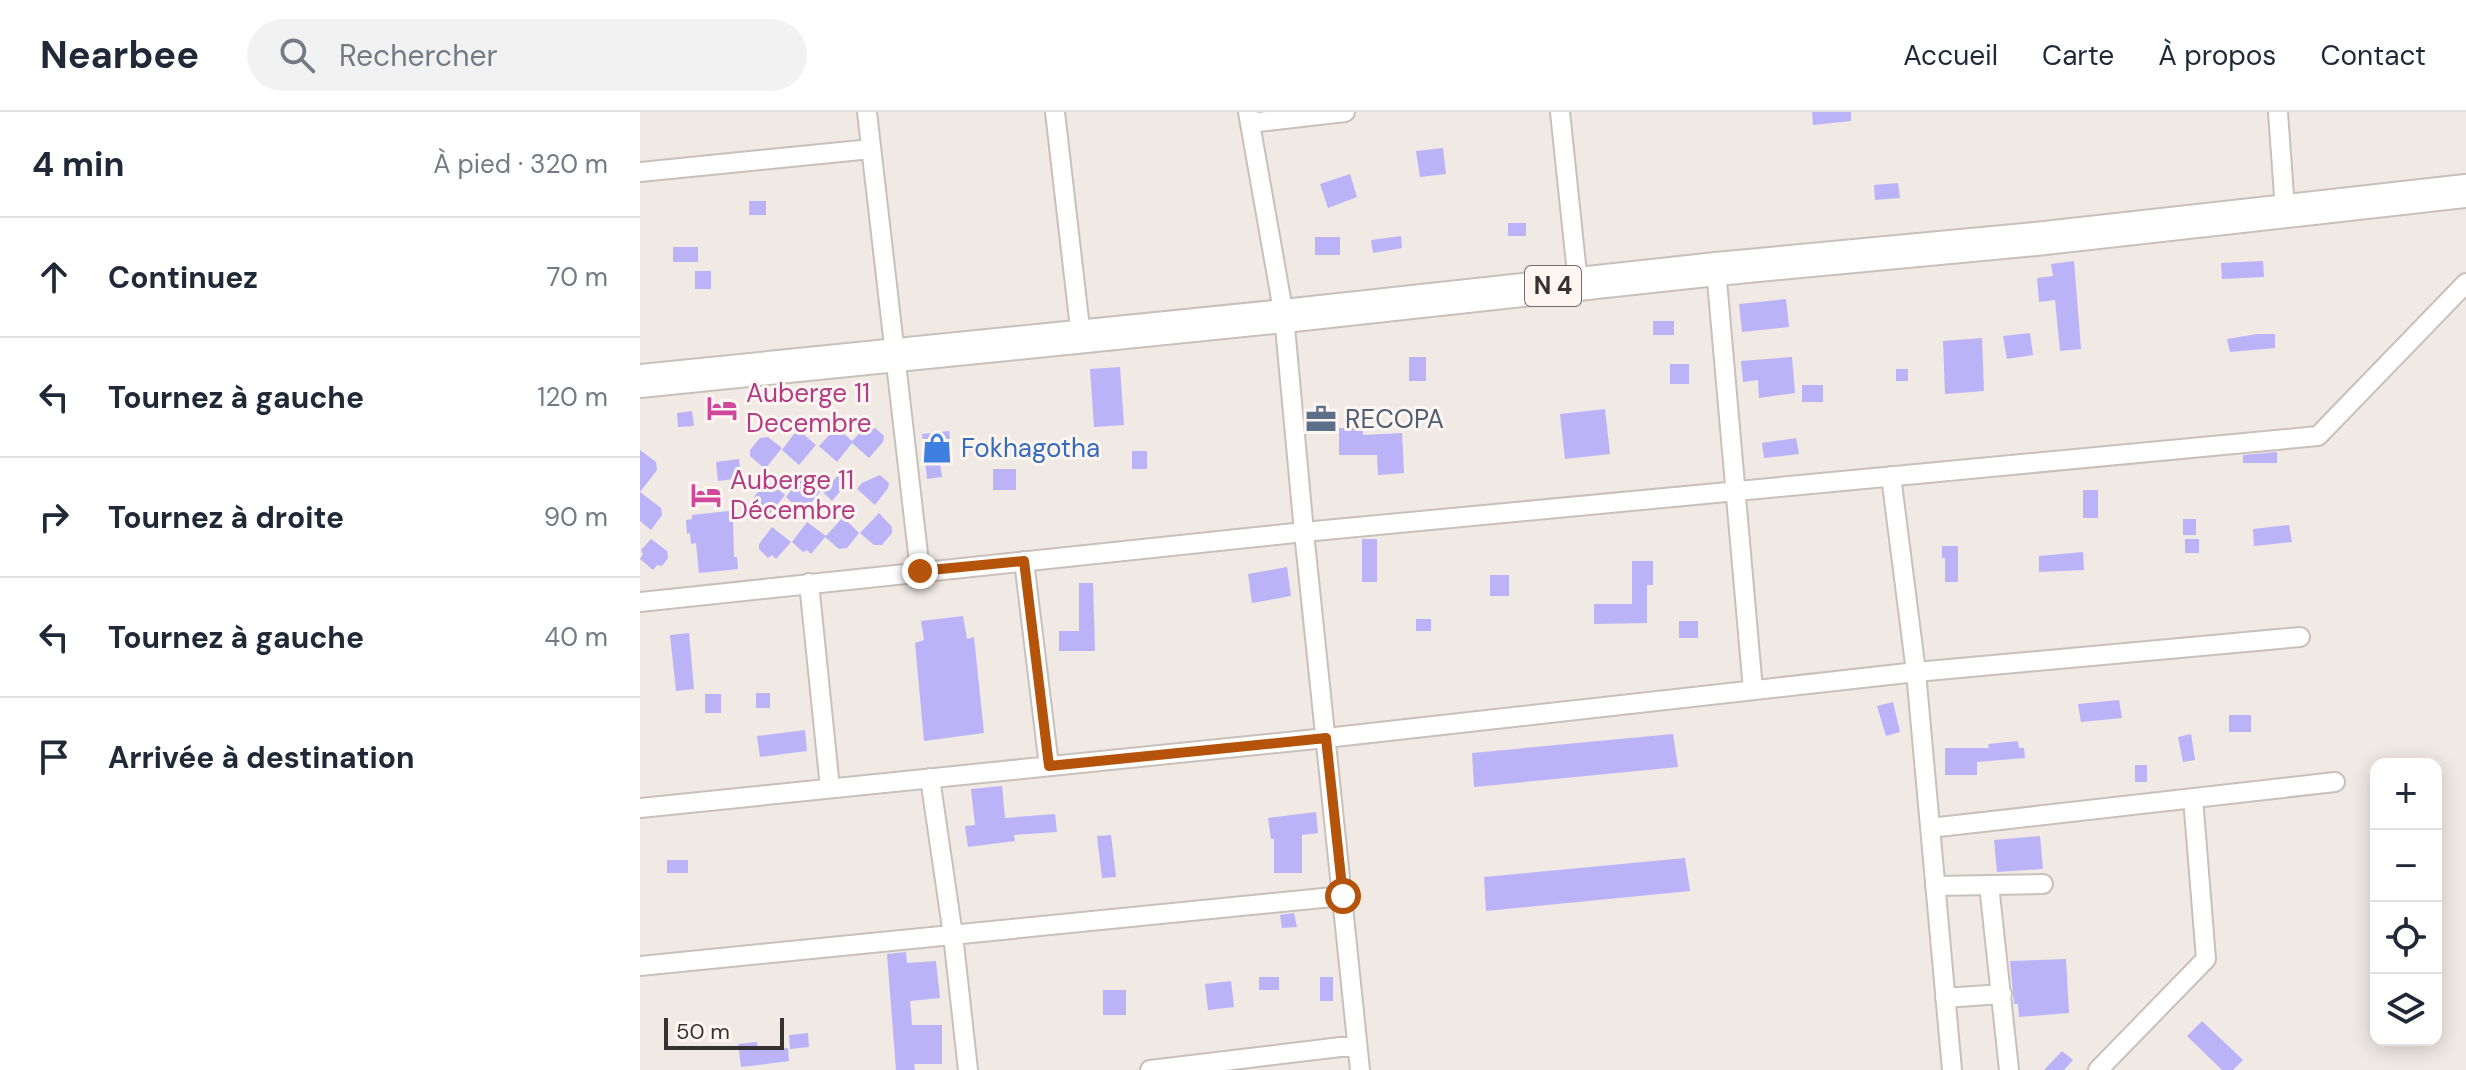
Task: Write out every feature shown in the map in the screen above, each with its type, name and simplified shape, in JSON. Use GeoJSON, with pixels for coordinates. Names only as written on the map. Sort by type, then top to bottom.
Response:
{"type":"FeatureCollection","features":[{"type":"Feature","properties":{"kind":"highway","name":"N 4"},"geometry":{"type":"LineString","coordinates":[[640,381],[2021,240],[2466,191]]}},
{"type":"Feature","properties":{"kind":"street"},"geometry":{"type":"LineString","coordinates":[[867,112],[920,571]]}},
{"type":"Feature","properties":{"kind":"street"},"geometry":{"type":"LineString","coordinates":[[1055,112],[1081,337]]}},
{"type":"Feature","properties":{"kind":"street"},"geometry":{"type":"LineString","coordinates":[[1345,112],[1249,117],[1284,316],[1360,1070]]}},
{"type":"Feature","properties":{"kind":"street"},"geometry":{"type":"LineString","coordinates":[[1560,112],[1578,283]]}},
{"type":"Feature","properties":{"kind":"street"},"geometry":{"type":"LineString","coordinates":[[2278,112],[2285,210]]}},
{"type":"Feature","properties":{"kind":"street"},"geometry":{"type":"LineString","coordinates":[[640,172],[871,149]]}},
{"type":"Feature","properties":{"kind":"street"},"geometry":{"type":"LineString","coordinates":[[1716,269],[1753,690]]}},
{"type":"Feature","properties":{"kind":"street"},"geometry":{"type":"LineString","coordinates":[[640,602],[1304,532],[2318,436],[2466,283]]}},
{"type":"Feature","properties":{"kind":"street"},"geometry":{"type":"LineString","coordinates":[[1891,476],[1916,672],[1952,1070]]}},
{"type":"Feature","properties":{"kind":"street"},"geometry":{"type":"LineString","coordinates":[[1024,561],[1049,766]]}},
{"type":"Feature","properties":{"kind":"street"},"geometry":{"type":"LineString","coordinates":[[809,583],[830,788]]}},
{"type":"Feature","properties":{"kind":"street"},"geometry":{"type":"LineString","coordinates":[[640,808],[1326,738],[1916,672],[2300,637]]}},
{"type":"Feature","properties":{"kind":"street"},"geometry":{"type":"LineString","coordinates":[[930,778],[953,935],[968,1070]]}},
{"type":"Feature","properties":{"kind":"street"},"geometry":{"type":"LineString","coordinates":[[1930,828],[2335,782]]}},
{"type":"Feature","properties":{"kind":"street"},"geometry":{"type":"LineString","coordinates":[[2098,1070],[2206,959],[2193,798]]}},
{"type":"Feature","properties":{"kind":"street"},"geometry":{"type":"LineString","coordinates":[[1935,886],[2043,884]]}},
{"type":"Feature","properties":{"kind":"street"},"geometry":{"type":"LineString","coordinates":[[1989,885],[2009,1070]]}},
{"type":"Feature","properties":{"kind":"street"},"geometry":{"type":"LineString","coordinates":[[640,966],[1343,896]]}},
{"type":"Feature","properties":{"kind":"street"},"geometry":{"type":"LineString","coordinates":[[1945,998],[2002,994]]}},
{"type":"Feature","properties":{"kind":"street"},"geometry":{"type":"LineString","coordinates":[[1150,1070],[1357,1045]]}},
{"type":"Feature","properties":{"kind":"building"},"geometry":{"type":"Polygon","coordinates":[[[1812,112],[1851,112],[1851,121],[1813,125],[1812,112]]]}},
{"type":"Feature","properties":{"kind":"building"},"geometry":{"type":"Polygon","coordinates":[[[1443,148],[1446,174],[1420,177],[1416,151],[1443,148]]]}},
{"type":"Feature","properties":{"kind":"building"},"geometry":{"type":"Polygon","coordinates":[[[1350,174],[1357,197],[1328,208],[1320,184],[1350,174]]]}},
{"type":"Feature","properties":{"kind":"building"},"geometry":{"type":"Polygon","coordinates":[[[1898,183],[1900,198],[1875,200],[1874,185],[1898,183]]]}},
{"type":"Feature","properties":{"kind":"building"},"geometry":{"type":"Polygon","coordinates":[[[749,201],[766,201],[766,215],[749,215],[749,201]]]}},
{"type":"Feature","properties":{"kind":"building"},"geometry":{"type":"Polygon","coordinates":[[[1508,223],[1526,223],[1526,236],[1508,236],[1508,223]]]}},
{"type":"Feature","properties":{"kind":"building"},"geometry":{"type":"Polygon","coordinates":[[[1401,236],[1402,248],[1373,253],[1371,240],[1401,236]]]}},
{"type":"Feature","properties":{"kind":"building"},"geometry":{"type":"Polygon","coordinates":[[[1315,237],[1340,237],[1340,255],[1315,255],[1315,237]]]}},
{"type":"Feature","properties":{"kind":"building"},"geometry":{"type":"Polygon","coordinates":[[[673,247],[698,247],[698,262],[673,262],[673,247]]]}},
{"type":"Feature","properties":{"kind":"building"},"geometry":{"type":"Polygon","coordinates":[[[2074,261],[2081,349],[2060,351],[2055,300],[2039,302],[2037,278],[2053,276],[2051,264],[2074,261]]]}},
{"type":"Feature","properties":{"kind":"building"},"geometry":{"type":"Polygon","coordinates":[[[2263,261],[2264,277],[2222,279],[2221,263],[2263,261]]]}},
{"type":"Feature","properties":{"kind":"building"},"geometry":{"type":"Polygon","coordinates":[[[695,271],[711,271],[711,289],[695,289],[695,271]]]}},
{"type":"Feature","properties":{"kind":"building"},"geometry":{"type":"Polygon","coordinates":[[[1786,299],[1789,327],[1742,332],[1739,304],[1786,299]]]}},
{"type":"Feature","properties":{"kind":"building"},"geometry":{"type":"Polygon","coordinates":[[[1653,321],[1674,321],[1674,335],[1653,335],[1653,321]]]}},
{"type":"Feature","properties":{"kind":"building"},"geometry":{"type":"Polygon","coordinates":[[[2030,333],[2033,355],[2007,359],[2003,336],[2030,333]]]}},
{"type":"Feature","properties":{"kind":"building"},"geometry":{"type":"Polygon","coordinates":[[[2275,334],[2275,348],[2230,352],[2227,339],[2275,334]]]}},
{"type":"Feature","properties":{"kind":"building"},"geometry":{"type":"Polygon","coordinates":[[[1982,338],[1984,391],[1945,394],[1943,341],[1982,338]]]}},
{"type":"Feature","properties":{"kind":"building"},"geometry":{"type":"Polygon","coordinates":[[[1409,357],[1426,357],[1426,381],[1409,381],[1409,357]]]}},
{"type":"Feature","properties":{"kind":"building"},"geometry":{"type":"Polygon","coordinates":[[[1792,357],[1795,393],[1759,398],[1758,380],[1743,382],[1741,361],[1792,357]]]}},
{"type":"Feature","properties":{"kind":"building"},"geometry":{"type":"Polygon","coordinates":[[[1670,364],[1689,364],[1689,384],[1670,384],[1670,364]]]}},
{"type":"Feature","properties":{"kind":"building"},"geometry":{"type":"Polygon","coordinates":[[[1120,367],[1124,425],[1094,427],[1090,369],[1120,367]]]}},
{"type":"Feature","properties":{"kind":"building"},"geometry":{"type":"Polygon","coordinates":[[[1896,369],[1908,369],[1908,381],[1896,381],[1896,369]]]}},
{"type":"Feature","properties":{"kind":"building"},"geometry":{"type":"Polygon","coordinates":[[[1802,385],[1823,385],[1823,402],[1802,402],[1802,385]]]}},
{"type":"Feature","properties":{"kind":"building"},"geometry":{"type":"Polygon","coordinates":[[[1605,409],[1610,454],[1565,459],[1560,414],[1605,409]]]}},
{"type":"Feature","properties":{"kind":"building"},"geometry":{"type":"Polygon","coordinates":[[[692,411],[694,426],[678,427],[677,413],[692,411]]]}},
{"type":"Feature","properties":{"kind":"building"},"geometry":{"type":"Polygon","coordinates":[[[867,426],[884,436],[883,442],[869,458],[852,443],[837,462],[819,446],[834,430],[838,434],[842,432],[852,441],[867,426]]]}},
{"type":"Feature","properties":{"kind":"building"},"geometry":{"type":"Polygon","coordinates":[[[1339,428],[1363,428],[1363,435],[1402,433],[1404,473],[1378,475],[1377,455],[1339,455],[1339,428]]]}},
{"type":"Feature","properties":{"kind":"building","name":"Fokhagotha"},"geometry":{"type":"Polygon","coordinates":[[[949,431],[953,462],[940,463],[942,477],[927,479],[922,434],[949,431]]]}},
{"type":"Feature","properties":{"kind":"building"},"geometry":{"type":"Polygon","coordinates":[[[802,433],[816,445],[799,465],[782,450],[794,434],[802,433]]]}},
{"type":"Feature","properties":{"kind":"building"},"geometry":{"type":"Polygon","coordinates":[[[768,437],[782,448],[765,469],[750,456],[750,450],[760,438],[768,437]]]}},
{"type":"Feature","properties":{"kind":"building"},"geometry":{"type":"Polygon","coordinates":[[[1796,438],[1799,454],[1764,458],[1762,443],[1796,438]]]}},
{"type":"Feature","properties":{"kind":"building"},"geometry":{"type":"Polygon","coordinates":[[[640,450],[656,462],[657,470],[640,492],[640,450]]]}},
{"type":"Feature","properties":{"kind":"building"},"geometry":{"type":"Polygon","coordinates":[[[1132,451],[1147,451],[1147,469],[1132,469],[1132,451]]]}},
{"type":"Feature","properties":{"kind":"building"},"geometry":{"type":"Polygon","coordinates":[[[2277,452],[2277,463],[2243,463],[2243,455],[2277,452]]]}},
{"type":"Feature","properties":{"kind":"building"},"geometry":{"type":"Polygon","coordinates":[[[739,459],[741,478],[718,481],[716,462],[739,459]]]}},
{"type":"Feature","properties":{"kind":"building"},"geometry":{"type":"Polygon","coordinates":[[[993,469],[1016,469],[1016,490],[993,490],[993,469]]]}},
{"type":"Feature","properties":{"kind":"building"},"geometry":{"type":"Polygon","coordinates":[[[841,472],[849,481],[832,501],[823,492],[841,472]]]}},
{"type":"Feature","properties":{"kind":"building"},"geometry":{"type":"Polygon","coordinates":[[[880,475],[889,483],[875,505],[857,489],[862,483],[880,475]]]}},
{"type":"Feature","properties":{"kind":"building"},"geometry":{"type":"Polygon","coordinates":[[[801,477],[820,492],[803,513],[786,497],[801,477]]]}},
{"type":"Feature","properties":{"kind":"building"},"geometry":{"type":"Polygon","coordinates":[[[766,480],[785,495],[768,516],[754,502],[766,480]]]}},
{"type":"Feature","properties":{"kind":"building"},"geometry":{"type":"Polygon","coordinates":[[[2083,490],[2098,490],[2098,518],[2083,518],[2083,490]]]}},
{"type":"Feature","properties":{"kind":"building"},"geometry":{"type":"Polygon","coordinates":[[[640,492],[661,508],[662,515],[651,530],[640,521],[640,492]]]}},
{"type":"Feature","properties":{"kind":"building"},"geometry":{"type":"Polygon","coordinates":[[[729,511],[733,515],[734,557],[737,557],[738,569],[699,573],[696,543],[691,544],[686,520],[692,519],[692,515],[729,511]]]}},
{"type":"Feature","properties":{"kind":"building"},"geometry":{"type":"Polygon","coordinates":[[[879,513],[892,527],[892,533],[882,545],[874,545],[860,533],[879,513]]]}},
{"type":"Feature","properties":{"kind":"building"},"geometry":{"type":"Polygon","coordinates":[[[843,517],[859,533],[847,548],[839,549],[825,537],[811,554],[807,550],[803,552],[792,542],[807,522],[826,536],[843,517]]]}},
{"type":"Feature","properties":{"kind":"building"},"geometry":{"type":"Polygon","coordinates":[[[2183,519],[2196,519],[2196,535],[2183,535],[2183,519]]]}},
{"type":"Feature","properties":{"kind":"building"},"geometry":{"type":"Polygon","coordinates":[[[2289,525],[2292,542],[2254,546],[2253,529],[2289,525]]]}},
{"type":"Feature","properties":{"kind":"building"},"geometry":{"type":"Polygon","coordinates":[[[772,527],[791,542],[776,559],[772,555],[768,558],[759,549],[759,544],[772,527]]]}},
{"type":"Feature","properties":{"kind":"building"},"geometry":{"type":"Polygon","coordinates":[[[651,539],[667,551],[668,558],[662,566],[657,565],[653,570],[640,559],[643,554],[641,550],[651,539]]]}},
{"type":"Feature","properties":{"kind":"building"},"geometry":{"type":"Polygon","coordinates":[[[1362,539],[1377,539],[1377,582],[1362,582],[1362,539]]]}},
{"type":"Feature","properties":{"kind":"building"},"geometry":{"type":"Polygon","coordinates":[[[2185,539],[2199,539],[2199,553],[2185,553],[2185,539]]]}},
{"type":"Feature","properties":{"kind":"building"},"geometry":{"type":"Polygon","coordinates":[[[1942,546],[1958,546],[1958,582],[1945,582],[1942,546]]]}},
{"type":"Feature","properties":{"kind":"building"},"geometry":{"type":"Polygon","coordinates":[[[2083,552],[2084,570],[2039,572],[2039,556],[2083,552]]]}},
{"type":"Feature","properties":{"kind":"building"},"geometry":{"type":"Polygon","coordinates":[[[1632,561],[1653,561],[1653,585],[1647,585],[1647,623],[1594,624],[1594,604],[1632,604],[1632,561]]]}},
{"type":"Feature","properties":{"kind":"building"},"geometry":{"type":"Polygon","coordinates":[[[1287,567],[1291,596],[1252,603],[1248,574],[1287,567]]]}},
{"type":"Feature","properties":{"kind":"building"},"geometry":{"type":"Polygon","coordinates":[[[1490,575],[1509,575],[1509,596],[1490,596],[1490,575]]]}},
{"type":"Feature","properties":{"kind":"building"},"geometry":{"type":"Polygon","coordinates":[[[1079,583],[1093,583],[1095,651],[1059,651],[1059,631],[1079,631],[1079,583]]]}},
{"type":"Feature","properties":{"kind":"building"},"geometry":{"type":"Polygon","coordinates":[[[963,616],[967,639],[974,637],[984,733],[924,741],[915,643],[924,640],[921,621],[963,616]]]}},
{"type":"Feature","properties":{"kind":"building"},"geometry":{"type":"Polygon","coordinates":[[[1416,619],[1431,619],[1431,631],[1416,631],[1416,619]]]}},
{"type":"Feature","properties":{"kind":"building"},"geometry":{"type":"Polygon","coordinates":[[[1679,621],[1698,621],[1698,638],[1679,638],[1679,621]]]}},
{"type":"Feature","properties":{"kind":"building"},"geometry":{"type":"Polygon","coordinates":[[[689,633],[694,689],[676,691],[670,635],[689,633]]]}},
{"type":"Feature","properties":{"kind":"building"},"geometry":{"type":"Polygon","coordinates":[[[756,693],[770,693],[770,708],[756,708],[756,693]]]}},
{"type":"Feature","properties":{"kind":"building"},"geometry":{"type":"Polygon","coordinates":[[[705,694],[721,694],[721,713],[705,713],[705,694]]]}},
{"type":"Feature","properties":{"kind":"building"},"geometry":{"type":"Polygon","coordinates":[[[2119,700],[2122,718],[2081,722],[2078,704],[2119,700]]]}},
{"type":"Feature","properties":{"kind":"building"},"geometry":{"type":"Polygon","coordinates":[[[1893,702],[1900,732],[1886,736],[1877,706],[1893,702]]]}},
{"type":"Feature","properties":{"kind":"building"},"geometry":{"type":"Polygon","coordinates":[[[2229,715],[2251,715],[2251,732],[2229,732],[2229,715]]]}},
{"type":"Feature","properties":{"kind":"building"},"geometry":{"type":"Polygon","coordinates":[[[805,730],[807,751],[760,757],[757,736],[805,730]]]}},
{"type":"Feature","properties":{"kind":"building"},"geometry":{"type":"Polygon","coordinates":[[[1673,734],[1678,767],[1474,787],[1472,753],[1673,734]]]}},
{"type":"Feature","properties":{"kind":"building"},"geometry":{"type":"Polygon","coordinates":[[[2191,734],[2195,760],[2183,762],[2178,737],[2191,734]]]}},
{"type":"Feature","properties":{"kind":"building"},"geometry":{"type":"Polygon","coordinates":[[[2018,741],[2019,748],[2024,748],[2025,758],[1977,762],[1977,775],[1945,775],[1945,748],[1989,748],[1988,744],[2018,741]]]}},
{"type":"Feature","properties":{"kind":"building"},"geometry":{"type":"Polygon","coordinates":[[[2135,765],[2147,765],[2147,782],[2135,782],[2135,765]]]}},
{"type":"Feature","properties":{"kind":"building"},"geometry":{"type":"Polygon","coordinates":[[[1002,786],[1005,818],[1055,814],[1057,832],[1014,835],[1015,841],[968,847],[965,826],[975,825],[971,789],[1002,786]]]}},
{"type":"Feature","properties":{"kind":"building"},"geometry":{"type":"Polygon","coordinates":[[[1316,812],[1318,833],[1302,835],[1302,873],[1274,873],[1274,839],[1271,839],[1268,818],[1316,812]]]}},
{"type":"Feature","properties":{"kind":"building"},"geometry":{"type":"Polygon","coordinates":[[[1111,835],[1116,877],[1102,878],[1097,836],[1111,835]]]}},
{"type":"Feature","properties":{"kind":"building"},"geometry":{"type":"Polygon","coordinates":[[[2040,836],[2043,869],[1997,872],[1994,840],[2040,836]]]}},
{"type":"Feature","properties":{"kind":"building"},"geometry":{"type":"Polygon","coordinates":[[[1685,858],[1690,891],[1486,911],[1484,877],[1685,858]]]}},
{"type":"Feature","properties":{"kind":"building"},"geometry":{"type":"Polygon","coordinates":[[[667,860],[688,860],[688,873],[667,873],[667,860]]]}},
{"type":"Feature","properties":{"kind":"building"},"geometry":{"type":"Polygon","coordinates":[[[1294,913],[1297,927],[1282,928],[1280,915],[1294,913]]]}},
{"type":"Feature","properties":{"kind":"building"},"geometry":{"type":"Polygon","coordinates":[[[906,952],[907,963],[936,961],[940,998],[910,1001],[912,1025],[942,1025],[942,1064],[914,1064],[915,1070],[896,1070],[887,954],[906,952]]]}},
{"type":"Feature","properties":{"kind":"building"},"geometry":{"type":"Polygon","coordinates":[[[2066,959],[2069,1013],[2019,1017],[2018,1004],[2014,1004],[2010,961],[2066,959]]]}},
{"type":"Feature","properties":{"kind":"building"},"geometry":{"type":"Polygon","coordinates":[[[1259,977],[1279,977],[1279,990],[1259,990],[1259,977]]]}},
{"type":"Feature","properties":{"kind":"building"},"geometry":{"type":"Polygon","coordinates":[[[1320,977],[1333,977],[1333,1001],[1320,1001],[1320,977]]]}},
{"type":"Feature","properties":{"kind":"building"},"geometry":{"type":"Polygon","coordinates":[[[1231,981],[1234,1007],[1208,1010],[1205,984],[1231,981]]]}},
{"type":"Feature","properties":{"kind":"building"},"geometry":{"type":"Polygon","coordinates":[[[1103,990],[1126,990],[1126,1015],[1103,1015],[1103,990]]]}},
{"type":"Feature","properties":{"kind":"building"},"geometry":{"type":"Polygon","coordinates":[[[2202,1021],[2243,1060],[2233,1070],[2222,1070],[2187,1036],[2202,1021]]]}},
{"type":"Feature","properties":{"kind":"building"},"geometry":{"type":"Polygon","coordinates":[[[808,1033],[809,1047],[790,1049],[789,1035],[808,1033]]]}},
{"type":"Feature","properties":{"kind":"building"},"geometry":{"type":"Polygon","coordinates":[[[757,1042],[758,1050],[788,1048],[789,1061],[741,1067],[738,1044],[757,1042]]]}},
{"type":"Feature","properties":{"kind":"building"},"geometry":{"type":"Polygon","coordinates":[[[2062,1051],[2073,1060],[2064,1070],[2044,1070],[2062,1051]]]}},
{"type":"Feature","properties":{"kind":"place","name":"Auberge 11 Decembre"},"geometry":{"type":"Point","coordinates":[722,408]}},
{"type":"Feature","properties":{"kind":"place","name":"RECOPA"},"geometry":{"type":"Point","coordinates":[1321,419]}},
{"type":"Feature","properties":{"kind":"place","name":"Fokhagotha"},"geometry":{"type":"Point","coordinates":[937,448]}},
{"type":"Feature","properties":{"kind":"place","name":"Auberge 11 Décembre"},"geometry":{"type":"Point","coordinates":[706,495]}},
{"type":"Feature","properties":{"kind":"route"},"geometry":{"type":"LineString","coordinates":[[920,571],[1024,561],[1049,766],[1326,738],[1343,896]]}}]}
